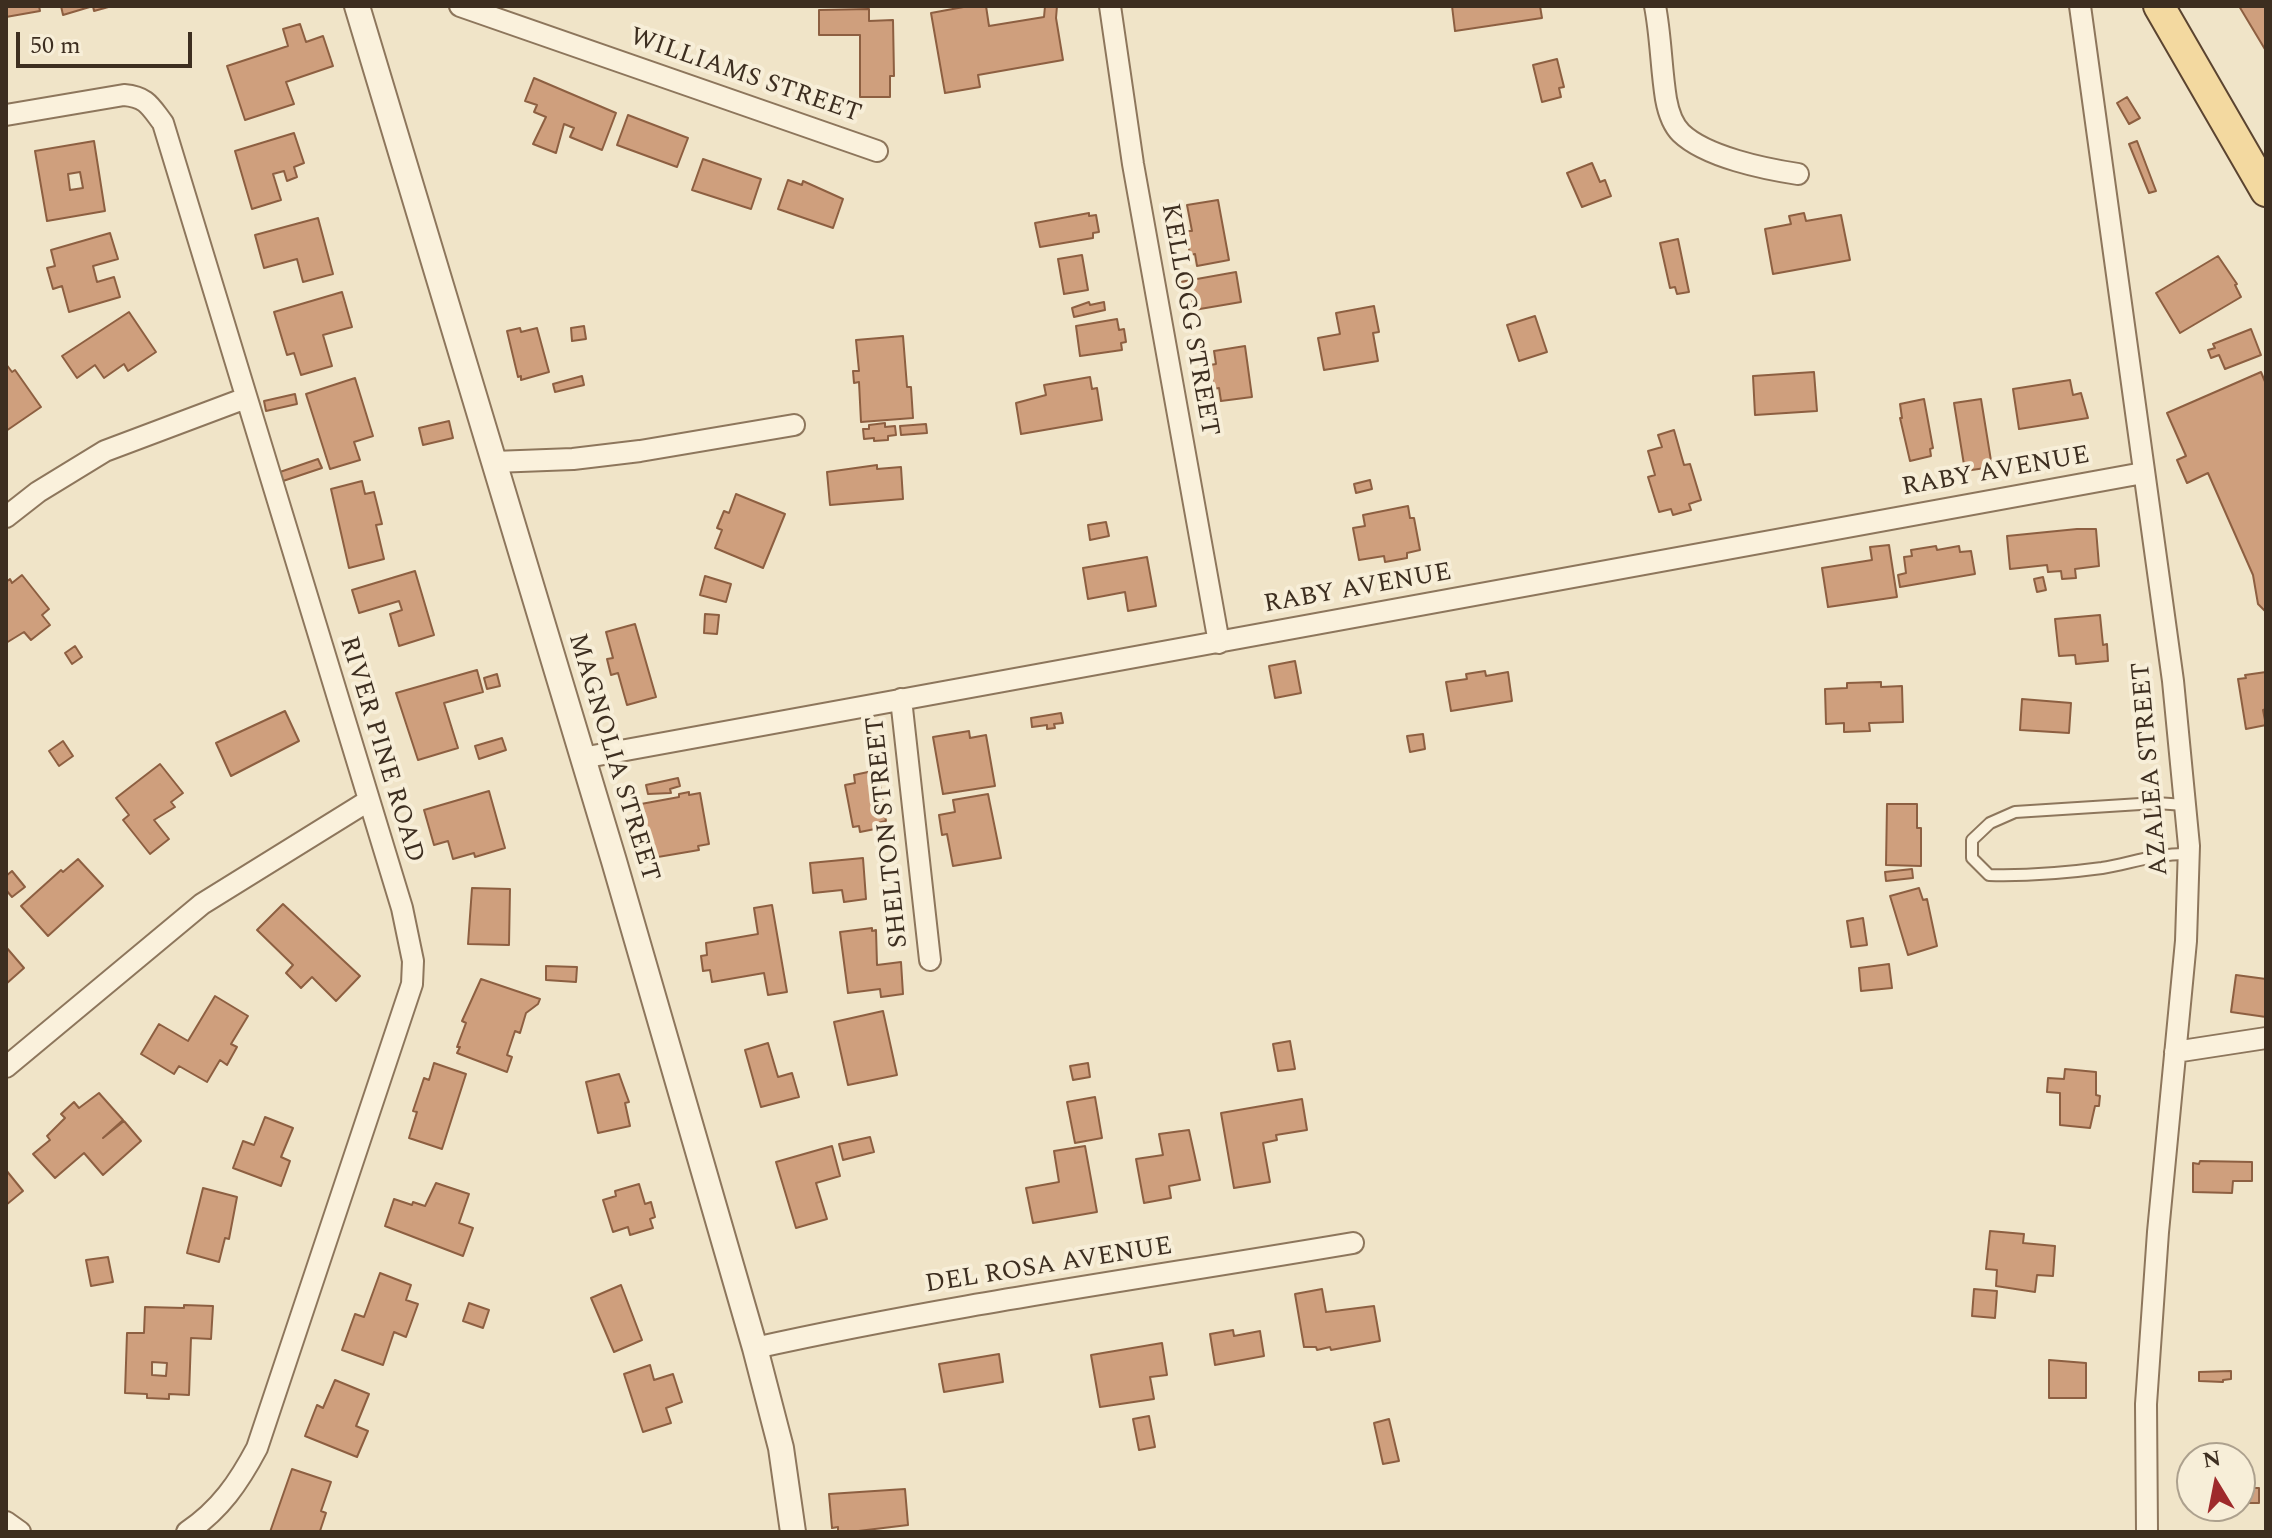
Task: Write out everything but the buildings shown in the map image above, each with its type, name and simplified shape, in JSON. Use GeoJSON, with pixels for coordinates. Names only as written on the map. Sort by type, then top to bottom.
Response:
{"type":"FeatureCollection","features":[{"type":"Feature","properties":{"kind":"main road"},"geometry":{"type":"LineString","coordinates":[[2159,6],[2266,191]]}},
{"type":"Feature","properties":{"kind":"street","name":"MAGNOLIA STREET"},"geometry":{"type":"LineString","coordinates":[[357,6],[755,1348],[781,1448],[793,1532]]}},
{"type":"Feature","properties":{"kind":"street","name":"WILLIAMS STREET"},"geometry":{"type":"LineString","coordinates":[[460,6],[877,151]]}},
{"type":"Feature","properties":{"kind":"street","name":"KELLOGG STREET"},"geometry":{"type":"LineString","coordinates":[[1110,6],[1133,164],[1219,643]]}},
{"type":"Feature","properties":{"kind":"street"},"geometry":{"type":"LineString","coordinates":[[1655,6],[1666,102],[1673,122],[1681,133],[1700,146],[1720,154],[1798,174]]}},
{"type":"Feature","properties":{"kind":"street","name":"AZALEA STREET"},"geometry":{"type":"LineString","coordinates":[[2080,6],[2173,681],[2187,805],[2186,941],[2158,1232],[2146,1404],[2147,1532]]}},
{"type":"Feature","properties":{"kind":"street","name":"RIVER PINE ROAD"},"geometry":{"type":"LineString","coordinates":[[6,115],[108,96],[138,96],[149,104],[163,123],[402,908],[413,961],[412,984],[257,1448],[239,1482],[221,1504],[187,1532]]}},
{"type":"Feature","properties":{"kind":"street"},"geometry":{"type":"LineString","coordinates":[[6,517],[38,492],[105,451],[246,398]]}},
{"type":"Feature","properties":{"kind":"street"},"geometry":{"type":"LineString","coordinates":[[494,462],[573,459],[640,451],[794,425]]}},
{"type":"Feature","properties":{"kind":"street","name":"RABY AVENUE"},"geometry":{"type":"LineString","coordinates":[[582,758],[2143,473]]}},
{"type":"Feature","properties":{"kind":"street","name":"SHELTON STREET"},"geometry":{"type":"LineString","coordinates":[[901,699],[930,960]]}},
{"type":"Feature","properties":{"kind":"street"},"geometry":{"type":"LineString","coordinates":[[6,1067],[202,904],[368,801]]}},
{"type":"Feature","properties":{"kind":"street"},"geometry":{"type":"LineString","coordinates":[[2175,1052],[2266,1038]]}},
{"type":"Feature","properties":{"kind":"street","name":"DEL ROSA AVENUE"},"geometry":{"type":"LineString","coordinates":[[755,1348],[971,1305],[1353,1243]]}},
{"type":"Feature","properties":{"kind":"street"},"geometry":{"type":"LineString","coordinates":[[6,1522],[20,1532]]}},
{"type":"Feature","properties":{"kind":"lane"},"geometry":{"type":"LineString","coordinates":[[2187,805],[2156,803],[2015,812],[1990,823],[1972,840],[1972,858],[1989,875],[2021,876],[2103,868],[2172,854],[2189,854]]}}]}
